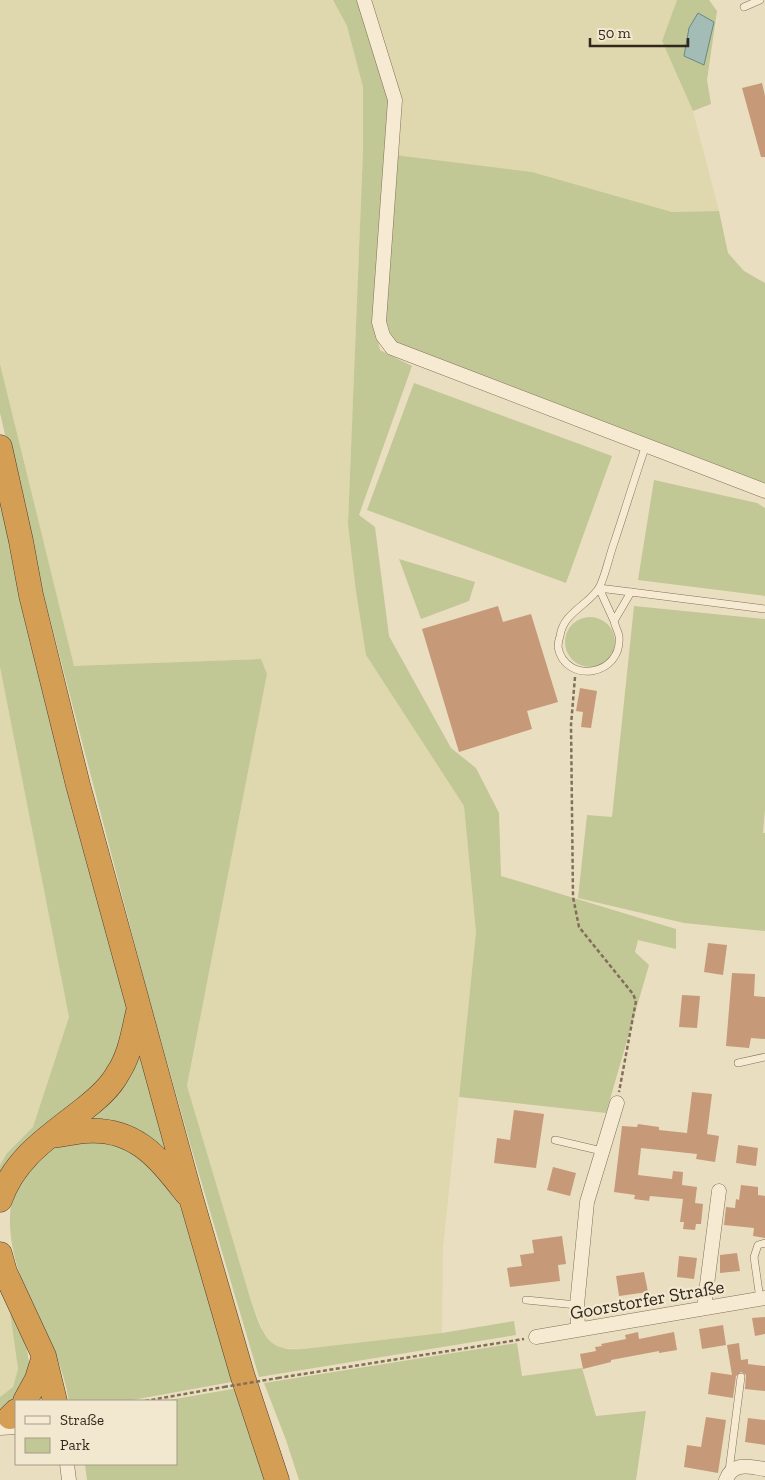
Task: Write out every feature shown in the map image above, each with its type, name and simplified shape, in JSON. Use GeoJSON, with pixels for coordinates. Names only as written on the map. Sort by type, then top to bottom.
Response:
{"type":"FeatureCollection","features":[{"type":"Feature","properties":{"kind":"highway"},"geometry":{"type":"LineString","coordinates":[[0,447],[22,541],[31,596],[78,785],[191,1198],[242,1374],[276,1480]]}},
{"type":"Feature","properties":{"kind":"highway"},"geometry":{"type":"LineString","coordinates":[[22,541],[38,592],[142,988],[209,1225],[288,1480]]}},
{"type":"Feature","properties":{"kind":"highway"},"geometry":{"type":"LineString","coordinates":[[0,1200],[8,1180],[18,1164],[49,1136],[100,1096],[118,1074],[128,1054],[139,1010]]}},
{"type":"Feature","properties":{"kind":"highway"},"geometry":{"type":"LineString","coordinates":[[49,1136],[83,1131],[108,1132],[122,1135],[148,1149],[160,1160],[191,1198]]}},
{"type":"Feature","properties":{"kind":"highway"},"geometry":{"type":"LineString","coordinates":[[0,1254],[5,1272],[44,1356],[55,1400]]}},
{"type":"Feature","properties":{"kind":"highway"},"geometry":{"type":"LineString","coordinates":[[23,1400],[37,1379],[44,1356]]}},
{"type":"Feature","properties":{"kind":"street"},"geometry":{"type":"LineString","coordinates":[[364,0],[395,100],[379,322],[383,336],[392,348],[765,491]]}},
{"type":"Feature","properties":{"kind":"street"},"geometry":{"type":"LineString","coordinates":[[578,1329],[577,1305],[587,1202],[617,1103]]}},
{"type":"Feature","properties":{"kind":"street"},"geometry":{"type":"LineString","coordinates":[[704,1308],[719,1191]]}},
{"type":"Feature","properties":{"kind":"street","name":"Goorstorfer Straße"},"geometry":{"type":"LineString","coordinates":[[536,1337],[763,1298]]}},
{"type":"Feature","properties":{"kind":"street"},"geometry":{"type":"LineString","coordinates":[[67,1465],[69,1480]]}},
{"type":"Feature","properties":{"kind":"street"},"geometry":{"type":"LineString","coordinates":[[728,1476],[737,1467],[765,1469]]}},
{"type":"Feature","properties":{"kind":"lane"},"geometry":{"type":"LineString","coordinates":[[744,7],[760,0]]}},
{"type":"Feature","properties":{"kind":"lane"},"geometry":{"type":"LineString","coordinates":[[599,588],[614,621],[618,635],[618,649],[612,660],[605,667],[596,671],[585,672],[576,669],[565,661],[558,647],[561,628],[568,618],[599,588],[646,445]]}},
{"type":"Feature","properties":{"kind":"lane"},"geometry":{"type":"LineString","coordinates":[[599,588],[765,609]]}},
{"type":"Feature","properties":{"kind":"lane"},"geometry":{"type":"LineString","coordinates":[[614,621],[631,592]]}},
{"type":"Feature","properties":{"kind":"lane"},"geometry":{"type":"LineString","coordinates":[[738,1063],[765,1057]]}},
{"type":"Feature","properties":{"kind":"lane"},"geometry":{"type":"LineString","coordinates":[[555,1140],[602,1150]]}},
{"type":"Feature","properties":{"kind":"lane"},"geometry":{"type":"LineString","coordinates":[[763,1298],[754,1257],[758,1245],[765,1244]]}},
{"type":"Feature","properties":{"kind":"lane"},"geometry":{"type":"LineString","coordinates":[[526,1300],[577,1305]]}},
{"type":"Feature","properties":{"kind":"lane"},"geometry":{"type":"LineString","coordinates":[[728,1476],[741,1377]]}},
{"type":"Feature","properties":{"kind":"path"},"geometry":{"type":"LineString","coordinates":[[576,669],[571,725],[573,897],[578,927],[633,994],[636,1002],[617,1103]]}},
{"type":"Feature","properties":{"kind":"path"},"geometry":{"type":"LineString","coordinates":[[151,1400],[536,1337]]}},
{"type":"Feature","properties":{"kind":"shaded area"},"geometry":{"type":"Polygon","coordinates":[[[0,0],[333,0],[347,26],[363,87],[363,151],[348,524],[366,655],[464,806],[476,932],[443,1248],[442,1333],[303,1349],[282,1348],[273,1344],[263,1331],[251,1301],[187,1087],[267,674],[260,659],[74,667],[0,364],[0,0]]]}},
{"type":"Feature","properties":{"kind":"shaded area"},"geometry":{"type":"Polygon","coordinates":[[[368,0],[677,0],[662,41],[693,111],[719,211],[672,212],[532,172],[395,155],[368,0]]]}},
{"type":"Feature","properties":{"kind":"shaded area"},"geometry":{"type":"Polygon","coordinates":[[[0,667],[69,1017],[33,1127],[7,1153],[0,1165],[0,667]]]}},
{"type":"Feature","properties":{"kind":"shaded area"},"geometry":{"type":"Polygon","coordinates":[[[0,1290],[10,1312],[18,1369],[13,1387],[0,1397],[0,1290]]]}},
{"type":"Feature","properties":{"kind":"green space"},"geometry":{"type":"Polygon","coordinates":[[[333,0],[359,0],[390,98],[373,321],[380,350],[412,366],[359,515],[375,527],[389,636],[451,748],[476,768],[499,813],[501,876],[676,929],[676,949],[638,940],[635,952],[649,965],[606,1113],[459,1097],[476,932],[464,806],[366,655],[348,524],[363,151],[363,87],[347,26],[333,0]]]}},
{"type":"Feature","properties":{"kind":"green space"},"geometry":{"type":"Polygon","coordinates":[[[677,0],[709,0],[717,11],[707,80],[711,104],[693,111],[662,41],[677,0]]]}},
{"type":"Feature","properties":{"kind":"green space"},"geometry":{"type":"Polygon","coordinates":[[[395,155],[532,172],[672,212],[719,211],[728,253],[744,271],[765,283],[765,484],[399,346],[391,335],[386,321],[387,269],[395,155]]]}},
{"type":"Feature","properties":{"kind":"green space"},"geometry":{"type":"Polygon","coordinates":[[[0,364],[74,666],[261,659],[267,674],[187,1086],[258,1322],[270,1341],[285,1349],[303,1349],[442,1333],[514,1321],[516,1335],[259,1377],[146,987],[31,546],[0,413],[0,364]]]}},
{"type":"Feature","properties":{"kind":"green space"},"geometry":{"type":"Polygon","coordinates":[[[414,383],[612,456],[566,583],[367,510],[414,383]]]}},
{"type":"Feature","properties":{"kind":"green space"},"geometry":{"type":"Polygon","coordinates":[[[654,480],[757,503],[765,508],[765,596],[638,580],[654,480]]]}},
{"type":"Feature","properties":{"kind":"green space"},"geometry":{"type":"Polygon","coordinates":[[[0,485],[125,998],[128,1023],[118,1063],[0,1179],[0,1165],[7,1153],[33,1127],[69,1017],[0,667],[0,485]]]}},
{"type":"Feature","properties":{"kind":"green space"},"geometry":{"type":"Polygon","coordinates":[[[399,559],[475,582],[469,601],[421,619],[399,559]]]}},
{"type":"Feature","properties":{"kind":"green space"},"geometry":{"type":"Polygon","coordinates":[[[634,606],[765,619],[765,809],[763,833],[765,833],[765,931],[684,923],[578,898],[587,815],[612,817],[634,606]]]}},
{"type":"Feature","properties":{"kind":"green space"},"geometry":{"type":"Polygon","coordinates":[[[590,617],[600,619],[608,624],[613,632],[615,642],[613,652],[608,660],[600,665],[590,667],[580,665],[572,660],[567,652],[565,642],[567,632],[572,624],[580,619],[590,617]]]}},
{"type":"Feature","properties":{"kind":"green space"},"geometry":{"type":"Polygon","coordinates":[[[141,1051],[169,1152],[148,1135],[133,1127],[97,1121],[93,1118],[128,1079],[141,1051]]]}},
{"type":"Feature","properties":{"kind":"green space"},"geometry":{"type":"Polygon","coordinates":[[[85,1138],[131,1147],[176,1190],[237,1381],[132,1400],[69,1400],[57,1356],[27,1294],[20,1275],[14,1255],[10,1215],[13,1194],[34,1164],[44,1153],[85,1138]]]}},
{"type":"Feature","properties":{"kind":"green space"},"geometry":{"type":"Polygon","coordinates":[[[0,1276],[17,1316],[27,1349],[29,1379],[26,1390],[21,1396],[0,1413],[0,1397],[13,1387],[18,1369],[10,1312],[0,1290],[0,1276]]]}},
{"type":"Feature","properties":{"kind":"green space"},"geometry":{"type":"Polygon","coordinates":[[[517,1343],[522,1376],[582,1368],[596,1416],[646,1411],[636,1480],[299,1480],[264,1383],[517,1343]]]}},
{"type":"Feature","properties":{"kind":"green space"},"geometry":{"type":"Polygon","coordinates":[[[238,1388],[269,1480],[87,1480],[85,1465],[178,1465],[178,1400],[170,1400],[238,1388]]]}},
{"type":"Feature","properties":{"kind":"water"},"geometry":{"type":"Polygon","coordinates":[[[698,13],[714,22],[704,65],[684,56],[689,28],[698,13]]]}},
{"type":"Feature","properties":{"kind":"building"},"geometry":{"type":"Polygon","coordinates":[[[762,83],[765,96],[765,157],[761,157],[742,88],[762,83]]]}},
{"type":"Feature","properties":{"kind":"building"},"geometry":{"type":"Polygon","coordinates":[[[498,606],[503,622],[531,614],[558,702],[527,711],[532,729],[459,752],[422,629],[498,606]]]}},
{"type":"Feature","properties":{"kind":"building"},"geometry":{"type":"Polygon","coordinates":[[[580,688],[597,691],[591,728],[581,727],[583,712],[576,711],[580,688]]]}},
{"type":"Feature","properties":{"kind":"building"},"geometry":{"type":"Polygon","coordinates":[[[708,943],[727,945],[723,975],[704,972],[708,943]]]}},
{"type":"Feature","properties":{"kind":"building"},"geometry":{"type":"Polygon","coordinates":[[[732,973],[755,974],[754,996],[765,997],[765,1039],[751,1038],[749,1048],[726,1046],[732,973]]]}},
{"type":"Feature","properties":{"kind":"building"},"geometry":{"type":"Polygon","coordinates":[[[682,995],[700,996],[697,1028],[679,1027],[682,995]]]}},
{"type":"Feature","properties":{"kind":"building"},"geometry":{"type":"Polygon","coordinates":[[[692,1092],[712,1094],[707,1134],[719,1136],[715,1162],[696,1159],[697,1154],[641,1148],[638,1175],[672,1179],[673,1171],[683,1172],[682,1185],[697,1187],[695,1203],[703,1204],[701,1224],[696,1224],[695,1230],[683,1229],[684,1222],[680,1222],[683,1199],[650,1196],[649,1201],[634,1199],[635,1195],[614,1192],[622,1126],[637,1127],[638,1124],[659,1127],[659,1130],[687,1133],[692,1092]]]}},
{"type":"Feature","properties":{"kind":"building"},"geometry":{"type":"Polygon","coordinates":[[[514,1110],[544,1114],[536,1168],[494,1163],[497,1138],[510,1140],[514,1110]]]}},
{"type":"Feature","properties":{"kind":"building"},"geometry":{"type":"Polygon","coordinates":[[[738,1145],[758,1148],[756,1166],[736,1163],[738,1145]]]}},
{"type":"Feature","properties":{"kind":"building"},"geometry":{"type":"Polygon","coordinates":[[[553,1167],[576,1173],[570,1196],[547,1190],[553,1167]]]}},
{"type":"Feature","properties":{"kind":"building"},"geometry":{"type":"Polygon","coordinates":[[[741,1185],[758,1187],[758,1195],[765,1196],[765,1238],[753,1236],[754,1228],[724,1225],[726,1207],[735,1208],[736,1199],[739,1200],[741,1185]]]}},
{"type":"Feature","properties":{"kind":"building"},"geometry":{"type":"Polygon","coordinates":[[[562,1236],[566,1264],[558,1265],[560,1281],[510,1287],[507,1268],[522,1266],[520,1255],[534,1253],[532,1240],[562,1236]]]}},
{"type":"Feature","properties":{"kind":"building"},"geometry":{"type":"Polygon","coordinates":[[[737,1253],[740,1271],[720,1273],[720,1255],[737,1253]]]}},
{"type":"Feature","properties":{"kind":"building"},"geometry":{"type":"Polygon","coordinates":[[[679,1256],[697,1258],[694,1279],[677,1277],[679,1256]]]}},
{"type":"Feature","properties":{"kind":"building"},"geometry":{"type":"Polygon","coordinates":[[[644,1272],[648,1292],[619,1296],[616,1276],[644,1272]]]}},
{"type":"Feature","properties":{"kind":"building"},"geometry":{"type":"Polygon","coordinates":[[[765,1317],[765,1334],[755,1336],[752,1318],[765,1317]]]}},
{"type":"Feature","properties":{"kind":"building"},"geometry":{"type":"Polygon","coordinates":[[[723,1325],[726,1345],[702,1349],[699,1329],[723,1325]]]}},
{"type":"Feature","properties":{"kind":"building"},"geometry":{"type":"Polygon","coordinates":[[[638,1332],[639,1339],[674,1332],[677,1350],[659,1353],[659,1351],[611,1360],[611,1362],[583,1369],[580,1354],[596,1351],[595,1347],[602,1346],[601,1344],[626,1339],[625,1335],[638,1332]]]}},
{"type":"Feature","properties":{"kind":"building"},"geometry":{"type":"Polygon","coordinates":[[[739,1343],[741,1360],[748,1359],[748,1364],[765,1366],[765,1391],[745,1389],[746,1375],[741,1372],[736,1376],[733,1398],[708,1394],[711,1372],[732,1375],[727,1345],[739,1343]]]}},
{"type":"Feature","properties":{"kind":"building"},"geometry":{"type":"Polygon","coordinates":[[[706,1417],[726,1420],[718,1473],[684,1467],[687,1445],[701,1447],[706,1417]]]}},
{"type":"Feature","properties":{"kind":"building"},"geometry":{"type":"Polygon","coordinates":[[[748,1418],[765,1420],[765,1445],[745,1442],[748,1418]]]}}]}
